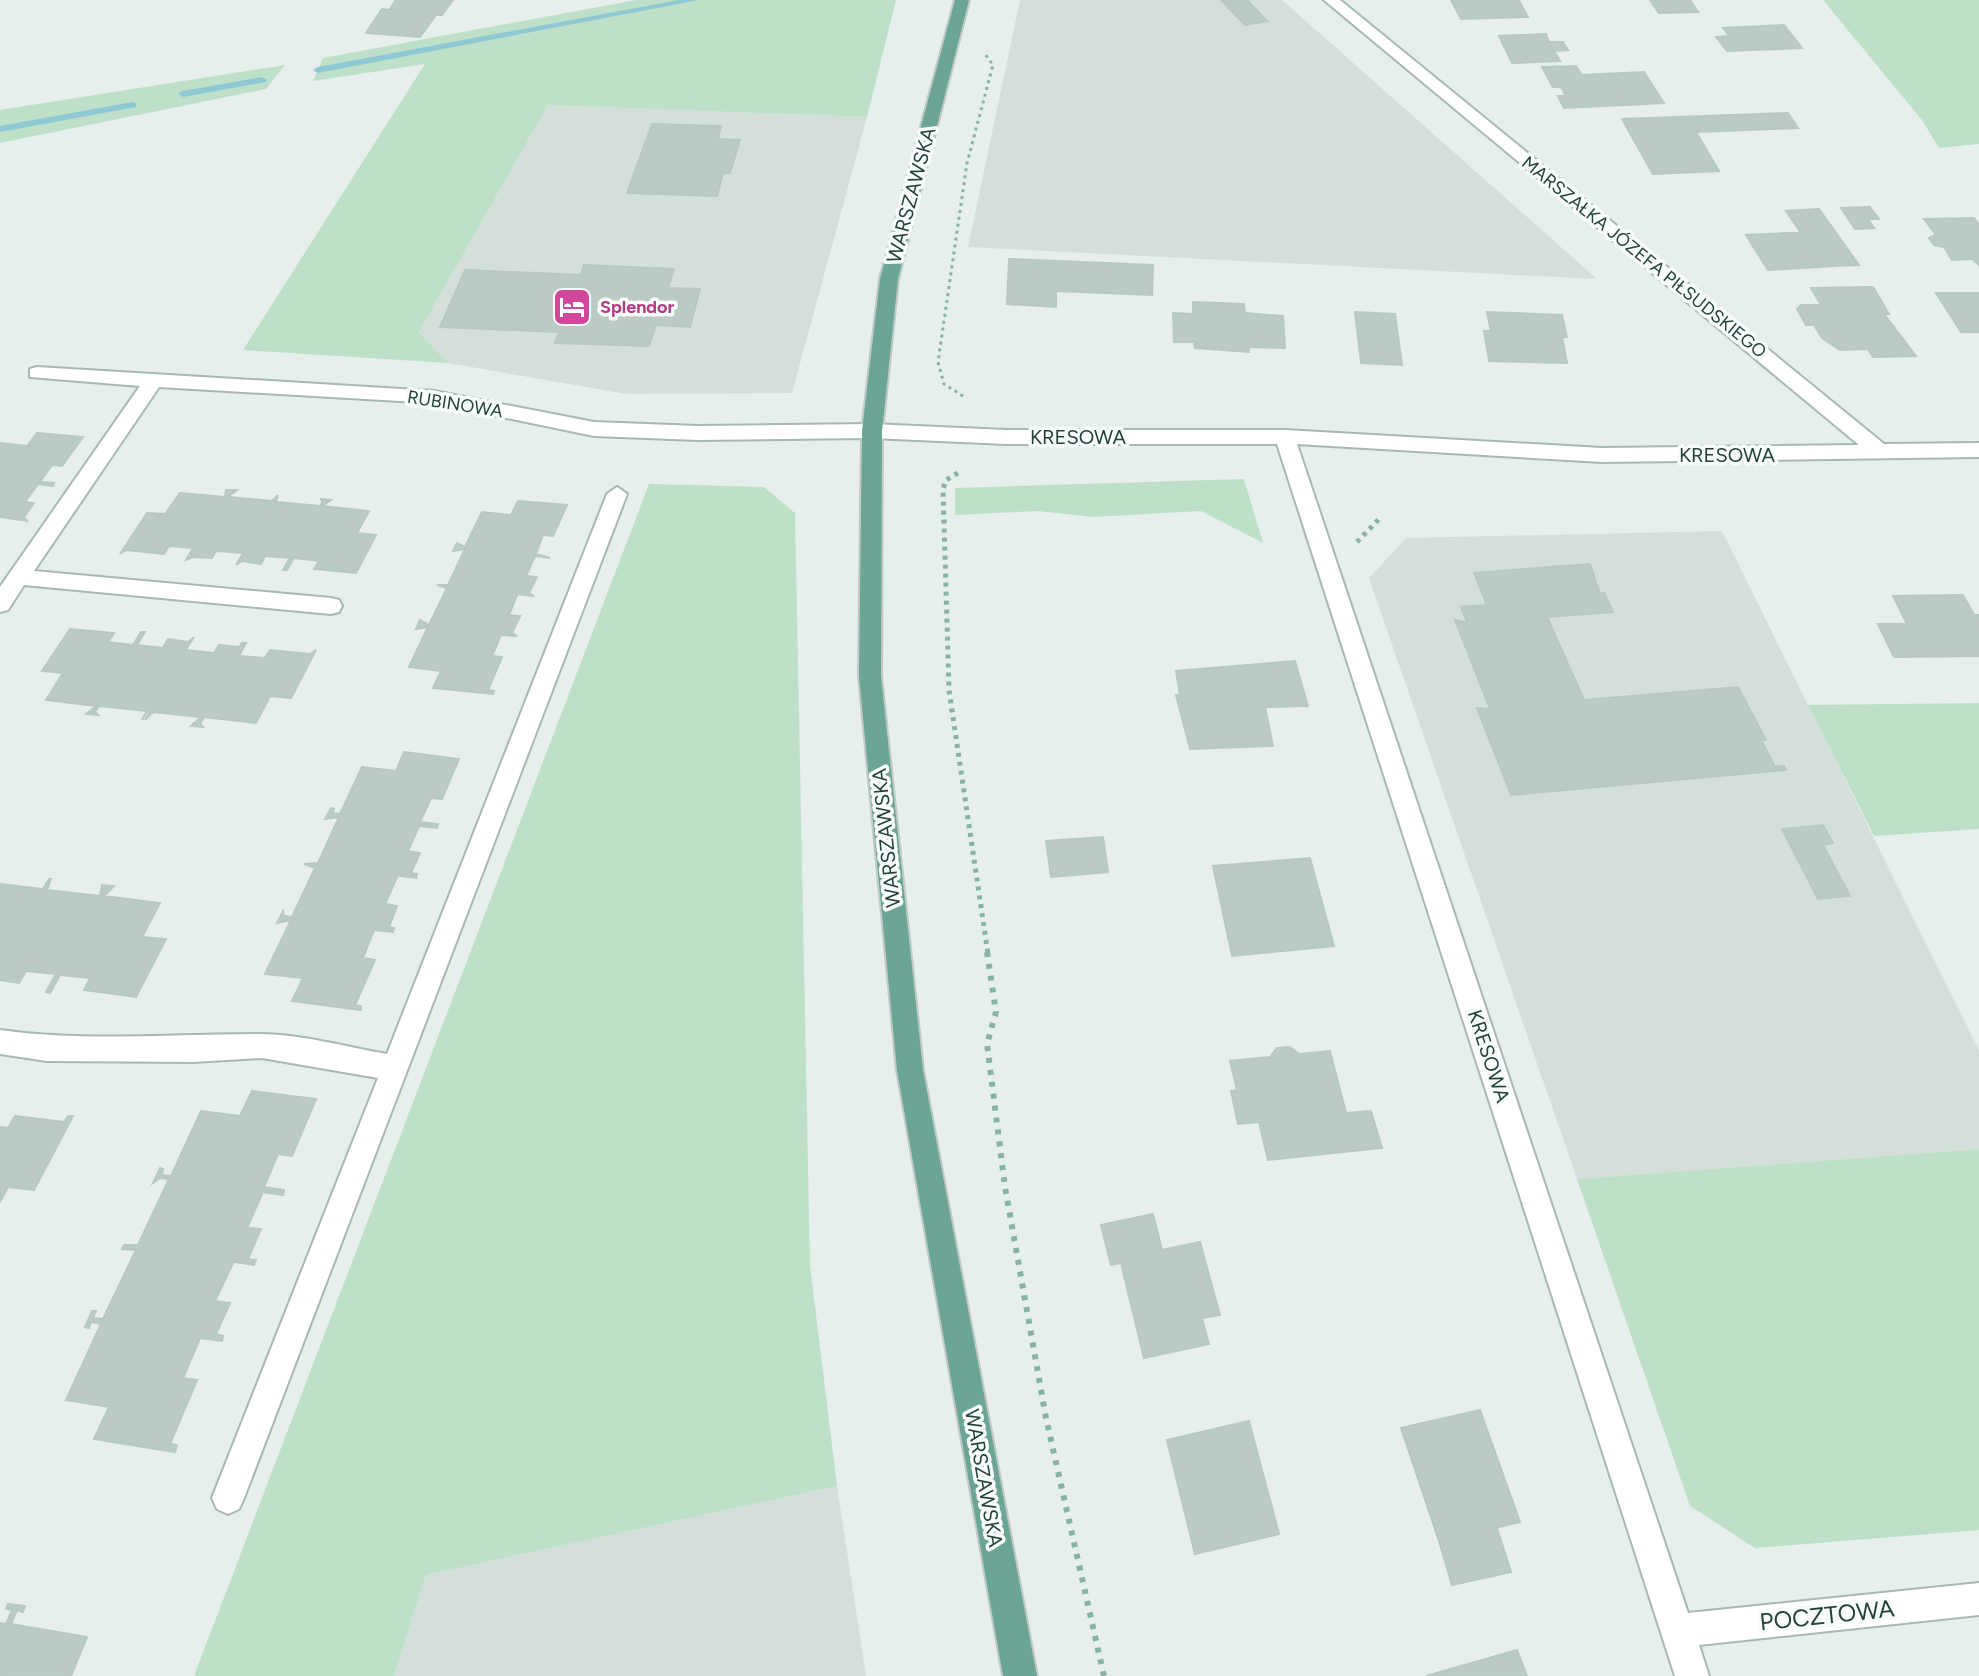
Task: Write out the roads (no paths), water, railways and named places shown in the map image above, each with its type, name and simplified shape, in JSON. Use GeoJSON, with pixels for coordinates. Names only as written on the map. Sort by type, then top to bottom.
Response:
{"type":"FeatureCollection","features":[{"type":"Feature","properties":{"kind":"main road","name":"WARSZAWSKA"},"geometry":{"type":"LineString","coordinates":[[962,0],[889,279],[872,431],[870,676],[910,1070],[1020,1676]]}},
{"type":"Feature","properties":{"kind":"street","name":"MARSZAŁKA JÓZEFA PIŁSUDSKIEGO"},"geometry":{"type":"LineString","coordinates":[[1331,0],[1882,453]]}},
{"type":"Feature","properties":{"kind":"street","name":"RUBINOWA"},"geometry":{"type":"LineString","coordinates":[[37,373],[434,397],[594,429],[714,433],[872,431]]}},
{"type":"Feature","properties":{"kind":"street"},"geometry":{"type":"LineString","coordinates":[[0,604],[154,380]]}},
{"type":"Feature","properties":{"kind":"street","name":"KRESOWA"},"geometry":{"type":"LineString","coordinates":[[872,431],[1006,437],[1285,437],[1602,455],[1882,453]]}},
{"type":"Feature","properties":{"kind":"street","name":"KRESOWA"},"geometry":{"type":"LineString","coordinates":[[1285,437],[1692,1676]]}},
{"type":"Feature","properties":{"kind":"street"},"geometry":{"type":"LineString","coordinates":[[1882,453],[1979,450]]}},
{"type":"Feature","properties":{"kind":"street"},"geometry":{"type":"LineString","coordinates":[[228,1498],[617,494]]}},
{"type":"Feature","properties":{"kind":"street"},"geometry":{"type":"LineString","coordinates":[[19,577],[331,606]]}},
{"type":"Feature","properties":{"kind":"street"},"geometry":{"type":"LineString","coordinates":[[0,1042],[62,1049],[193,1050],[262,1046],[395,1068]]}},
{"type":"Feature","properties":{"kind":"street","name":"POCZTOWA"},"geometry":{"type":"LineString","coordinates":[[1675,1631],[1979,1599]]}},
{"type":"Feature","properties":{"kind":"waterway"},"geometry":{"type":"LineString","coordinates":[[318,70],[694,0]]}},
{"type":"Feature","properties":{"kind":"waterway"},"geometry":{"type":"LineString","coordinates":[[183,94],[262,80]]}},
{"type":"Feature","properties":{"kind":"waterway"},"geometry":{"type":"LineString","coordinates":[[0,129],[132,105]]}},
{"type":"Feature","properties":{"kind":"place","name":"Splendor"},"geometry":{"type":"Point","coordinates":[572,307]}}]}
